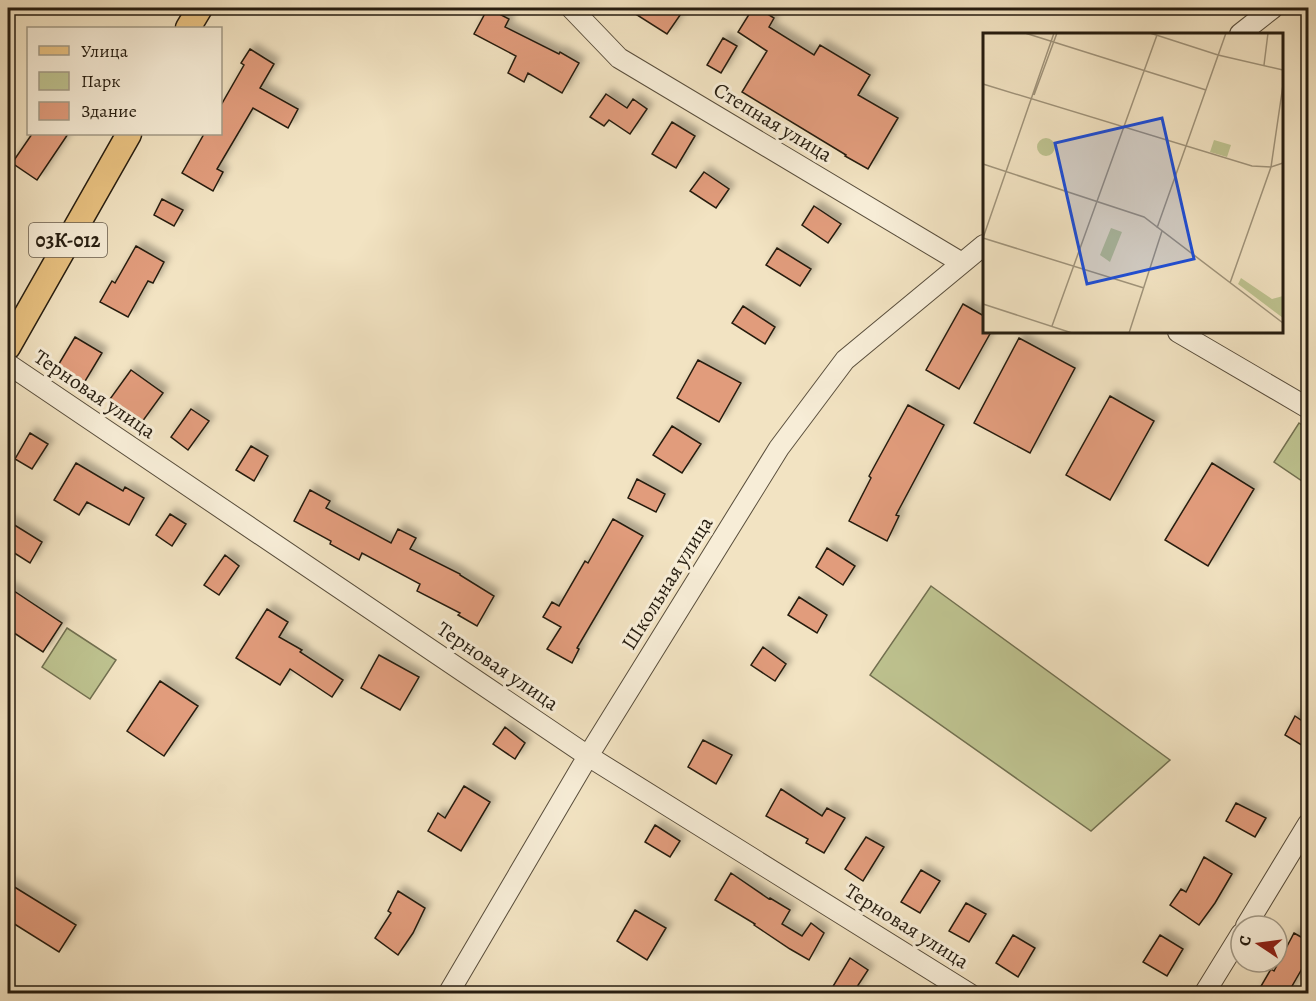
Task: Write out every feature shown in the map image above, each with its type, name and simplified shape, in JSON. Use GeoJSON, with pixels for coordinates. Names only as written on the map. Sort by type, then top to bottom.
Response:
{"type":"FeatureCollection","features":[{"type":"Feature","properties":{"kind":"main road"},"geometry":{"type":"LineString","coordinates":[[189,27],[200,8]]}},
{"type":"Feature","properties":{"kind":"main road","name":"03К-012"},"geometry":{"type":"LineString","coordinates":[[8,347],[128,135]]}},
{"type":"Feature","properties":{"kind":"street","name":"Степная улица"},"geometry":{"type":"LineString","coordinates":[[571,8],[619,58],[962,263]]}},
{"type":"Feature","properties":{"kind":"street"},"geometry":{"type":"LineString","coordinates":[[1241,33],[1273,8]]}},
{"type":"Feature","properties":{"kind":"street","name":"Школьная улица"},"geometry":{"type":"LineString","coordinates":[[448,993],[588,756],[778,448],[845,360],[983,246]]}},
{"type":"Feature","properties":{"kind":"street"},"geometry":{"type":"LineString","coordinates":[[1180,333],[1308,408]]}},
{"type":"Feature","properties":{"kind":"street","name":"Терновая улица"},"geometry":{"type":"LineString","coordinates":[[8,364],[588,756],[970,993]]}},
{"type":"Feature","properties":{"kind":"street"},"geometry":{"type":"LineString","coordinates":[[1253,914],[1308,825]]}},
{"type":"Feature","properties":{"kind":"street"},"geometry":{"type":"LineString","coordinates":[[1204,993],[1229,953]]}},
{"type":"Feature","properties":{"kind":"green space"},"geometry":{"type":"Polygon","coordinates":[[[1299,423],[1308,429],[1308,485],[1274,462],[1299,423]]]}},
{"type":"Feature","properties":{"kind":"green space"},"geometry":{"type":"Polygon","coordinates":[[[931,586],[1170,760],[1091,831],[870,675],[931,586]]]}},
{"type":"Feature","properties":{"kind":"green space"},"geometry":{"type":"Polygon","coordinates":[[[67,628],[116,660],[90,699],[42,667],[67,628]]]}},
{"type":"Feature","properties":{"kind":"building"},"geometry":{"type":"Polygon","coordinates":[[[488,8],[509,19],[505,27],[579,63],[562,93],[528,73],[524,82],[508,73],[516,56],[474,34],[488,8]]]}},
{"type":"Feature","properties":{"kind":"building"},"geometry":{"type":"Polygon","coordinates":[[[626,8],[685,8],[667,34],[626,8]]]}},
{"type":"Feature","properties":{"kind":"building"},"geometry":{"type":"Polygon","coordinates":[[[753,8],[758,8],[774,18],[769,27],[814,55],[820,45],[870,75],[858,95],[898,118],[868,169],[742,92],[767,51],[738,32],[753,8]]]}},
{"type":"Feature","properties":{"kind":"building"},"geometry":{"type":"Polygon","coordinates":[[[723,38],[737,46],[721,73],[707,65],[723,38]]]}},
{"type":"Feature","properties":{"kind":"building"},"geometry":{"type":"Polygon","coordinates":[[[250,49],[274,64],[260,88],[298,109],[288,128],[253,108],[217,169],[223,172],[213,191],[182,173],[203,135],[222,135],[222,104],[244,65],[241,63],[250,49]]]}},
{"type":"Feature","properties":{"kind":"building"},"geometry":{"type":"Polygon","coordinates":[[[606,94],[627,108],[633,99],[647,109],[630,134],[609,120],[604,126],[590,117],[606,94]]]}},
{"type":"Feature","properties":{"kind":"building"},"geometry":{"type":"Polygon","coordinates":[[[672,122],[695,136],[676,168],[652,154],[672,122]]]}},
{"type":"Feature","properties":{"kind":"building"},"geometry":{"type":"Polygon","coordinates":[[[31,135],[67,135],[37,180],[12,163],[31,135]]]}},
{"type":"Feature","properties":{"kind":"building"},"geometry":{"type":"Polygon","coordinates":[[[704,172],[729,189],[716,208],[690,191],[704,172]]]}},
{"type":"Feature","properties":{"kind":"building"},"geometry":{"type":"Polygon","coordinates":[[[162,199],[183,210],[174,226],[154,215],[162,199]]]}},
{"type":"Feature","properties":{"kind":"building"},"geometry":{"type":"Polygon","coordinates":[[[814,206],[841,224],[828,243],[802,225],[814,206]]]}},
{"type":"Feature","properties":{"kind":"building"},"geometry":{"type":"Polygon","coordinates":[[[136,246],[164,262],[153,283],[148,281],[128,317],[100,302],[112,281],[115,283],[136,246]]]}},
{"type":"Feature","properties":{"kind":"building"},"geometry":{"type":"Polygon","coordinates":[[[777,248],[811,269],[800,286],[766,265],[777,248]]]}},
{"type":"Feature","properties":{"kind":"building"},"geometry":{"type":"Polygon","coordinates":[[[963,304],[983,315],[983,333],[990,333],[959,389],[926,370],[963,304]]]}},
{"type":"Feature","properties":{"kind":"building"},"geometry":{"type":"Polygon","coordinates":[[[743,306],[775,327],[765,344],[732,323],[743,306]]]}},
{"type":"Feature","properties":{"kind":"building"},"geometry":{"type":"Polygon","coordinates":[[[75,337],[102,353],[84,383],[57,367],[75,337]]]}},
{"type":"Feature","properties":{"kind":"building"},"geometry":{"type":"Polygon","coordinates":[[[1019,338],[1075,368],[1030,453],[974,423],[1019,338]]]}},
{"type":"Feature","properties":{"kind":"building"},"geometry":{"type":"Polygon","coordinates":[[[698,360],[741,383],[719,422],[677,398],[698,360]]]}},
{"type":"Feature","properties":{"kind":"building"},"geometry":{"type":"Polygon","coordinates":[[[131,370],[163,393],[142,422],[110,399],[131,370]]]}},
{"type":"Feature","properties":{"kind":"building"},"geometry":{"type":"Polygon","coordinates":[[[1110,396],[1154,421],[1110,500],[1066,475],[1110,396]]]}},
{"type":"Feature","properties":{"kind":"building"},"geometry":{"type":"Polygon","coordinates":[[[908,405],[944,425],[896,515],[899,516],[887,541],[849,521],[871,478],[869,476],[908,405]]]}},
{"type":"Feature","properties":{"kind":"building"},"geometry":{"type":"Polygon","coordinates":[[[191,409],[209,421],[188,450],[171,437],[191,409]]]}},
{"type":"Feature","properties":{"kind":"building"},"geometry":{"type":"Polygon","coordinates":[[[672,426],[701,444],[682,473],[653,455],[672,426]]]}},
{"type":"Feature","properties":{"kind":"building"},"geometry":{"type":"Polygon","coordinates":[[[30,433],[48,444],[32,469],[15,459],[30,433]]]}},
{"type":"Feature","properties":{"kind":"building"},"geometry":{"type":"Polygon","coordinates":[[[251,446],[268,456],[254,481],[236,470],[251,446]]]}},
{"type":"Feature","properties":{"kind":"building"},"geometry":{"type":"Polygon","coordinates":[[[76,463],[123,491],[125,487],[144,498],[129,525],[87,502],[79,515],[54,500],[76,463]]]}},
{"type":"Feature","properties":{"kind":"building"},"geometry":{"type":"Polygon","coordinates":[[[1212,463],[1254,489],[1208,566],[1165,540],[1212,463]]]}},
{"type":"Feature","properties":{"kind":"building"},"geometry":{"type":"Polygon","coordinates":[[[637,479],[665,494],[656,512],[628,498],[637,479]]]}},
{"type":"Feature","properties":{"kind":"building"},"geometry":{"type":"Polygon","coordinates":[[[310,490],[330,501],[326,508],[391,543],[398,529],[416,538],[410,549],[460,574],[494,596],[477,626],[458,615],[460,613],[417,591],[420,584],[362,553],[359,560],[330,544],[331,541],[294,521],[310,490]]]}},
{"type":"Feature","properties":{"kind":"building"},"geometry":{"type":"Polygon","coordinates":[[[170,514],[186,524],[172,546],[156,535],[170,514]]]}},
{"type":"Feature","properties":{"kind":"building"},"geometry":{"type":"Polygon","coordinates":[[[613,519],[643,536],[577,648],[579,649],[572,663],[547,649],[561,627],[543,617],[552,602],[559,606],[585,561],[588,563],[613,519]]]}},
{"type":"Feature","properties":{"kind":"building"},"geometry":{"type":"Polygon","coordinates":[[[8,521],[42,542],[30,563],[8,549],[8,521]]]}},
{"type":"Feature","properties":{"kind":"building"},"geometry":{"type":"Polygon","coordinates":[[[827,548],[855,566],[843,585],[816,567],[827,548]]]}},
{"type":"Feature","properties":{"kind":"building"},"geometry":{"type":"Polygon","coordinates":[[[225,555],[239,566],[219,595],[204,585],[225,555]]]}},
{"type":"Feature","properties":{"kind":"building"},"geometry":{"type":"Polygon","coordinates":[[[8,587],[62,623],[43,652],[8,629],[8,587]]]}},
{"type":"Feature","properties":{"kind":"building"},"geometry":{"type":"Polygon","coordinates":[[[799,597],[827,615],[817,633],[788,615],[799,597]]]}},
{"type":"Feature","properties":{"kind":"building"},"geometry":{"type":"Polygon","coordinates":[[[267,609],[288,622],[279,637],[302,650],[300,652],[343,680],[332,697],[290,669],[280,685],[236,658],[267,609]]]}},
{"type":"Feature","properties":{"kind":"building"},"geometry":{"type":"Polygon","coordinates":[[[763,647],[786,664],[775,681],[751,665],[763,647]]]}},
{"type":"Feature","properties":{"kind":"building"},"geometry":{"type":"Polygon","coordinates":[[[379,655],[419,677],[400,710],[361,688],[379,655]]]}},
{"type":"Feature","properties":{"kind":"building"},"geometry":{"type":"Polygon","coordinates":[[[160,681],[198,706],[164,756],[127,731],[160,681]]]}},
{"type":"Feature","properties":{"kind":"building"},"geometry":{"type":"Polygon","coordinates":[[[1295,716],[1308,725],[1308,749],[1285,735],[1295,716]]]}},
{"type":"Feature","properties":{"kind":"building"},"geometry":{"type":"Polygon","coordinates":[[[505,727],[525,743],[515,759],[493,744],[505,727]]]}},
{"type":"Feature","properties":{"kind":"building"},"geometry":{"type":"Polygon","coordinates":[[[703,740],[732,755],[716,784],[688,767],[703,740]]]}},
{"type":"Feature","properties":{"kind":"building"},"geometry":{"type":"Polygon","coordinates":[[[464,786],[490,802],[461,851],[428,831],[438,813],[445,818],[464,786]]]}},
{"type":"Feature","properties":{"kind":"building"},"geometry":{"type":"Polygon","coordinates":[[[781,789],[822,816],[827,808],[845,818],[824,853],[806,843],[808,839],[766,816],[781,789]]]}},
{"type":"Feature","properties":{"kind":"building"},"geometry":{"type":"Polygon","coordinates":[[[1236,803],[1266,818],[1255,837],[1226,821],[1236,803]]]}},
{"type":"Feature","properties":{"kind":"building"},"geometry":{"type":"Polygon","coordinates":[[[655,825],[680,841],[670,857],[645,842],[655,825]]]}},
{"type":"Feature","properties":{"kind":"building"},"geometry":{"type":"Polygon","coordinates":[[[866,837],[884,847],[863,881],[845,869],[866,837]]]}},
{"type":"Feature","properties":{"kind":"building"},"geometry":{"type":"Polygon","coordinates":[[[1204,857],[1232,874],[1199,925],[1170,905],[1181,889],[1186,892],[1204,857]]]}},
{"type":"Feature","properties":{"kind":"building"},"geometry":{"type":"Polygon","coordinates":[[[921,870],[940,881],[920,913],[901,902],[921,870]]]}},
{"type":"Feature","properties":{"kind":"building"},"geometry":{"type":"Polygon","coordinates":[[[731,873],[769,899],[790,910],[782,924],[802,936],[811,923],[824,933],[809,960],[715,900],[731,873]]]}},
{"type":"Feature","properties":{"kind":"building"},"geometry":{"type":"Polygon","coordinates":[[[8,883],[76,925],[59,952],[8,920],[8,883]]]}},
{"type":"Feature","properties":{"kind":"building"},"geometry":{"type":"Polygon","coordinates":[[[398,891],[425,908],[413,933],[398,955],[375,938],[391,913],[388,911],[398,891]]]}},
{"type":"Feature","properties":{"kind":"building"},"geometry":{"type":"Polygon","coordinates":[[[966,903],[986,914],[969,942],[949,931],[966,903]]]}},
{"type":"Feature","properties":{"kind":"building"},"geometry":{"type":"Polygon","coordinates":[[[635,910],[666,928],[647,960],[617,941],[635,910]]]}},
{"type":"Feature","properties":{"kind":"building"},"geometry":{"type":"Polygon","coordinates":[[[1294,933],[1308,941],[1308,970],[1303,967],[1288,993],[1257,993],[1268,974],[1289,974],[1289,942],[1294,933]]]}},
{"type":"Feature","properties":{"kind":"building"},"geometry":{"type":"Polygon","coordinates":[[[1013,935],[1035,948],[1018,977],[996,963],[1013,935]]]}},
{"type":"Feature","properties":{"kind":"building"},"geometry":{"type":"Polygon","coordinates":[[[1160,935],[1183,949],[1167,976],[1143,962],[1160,935]]]}},
{"type":"Feature","properties":{"kind":"building"},"geometry":{"type":"Polygon","coordinates":[[[850,958],[868,970],[853,993],[840,993],[832,988],[850,958]]]}}]}
